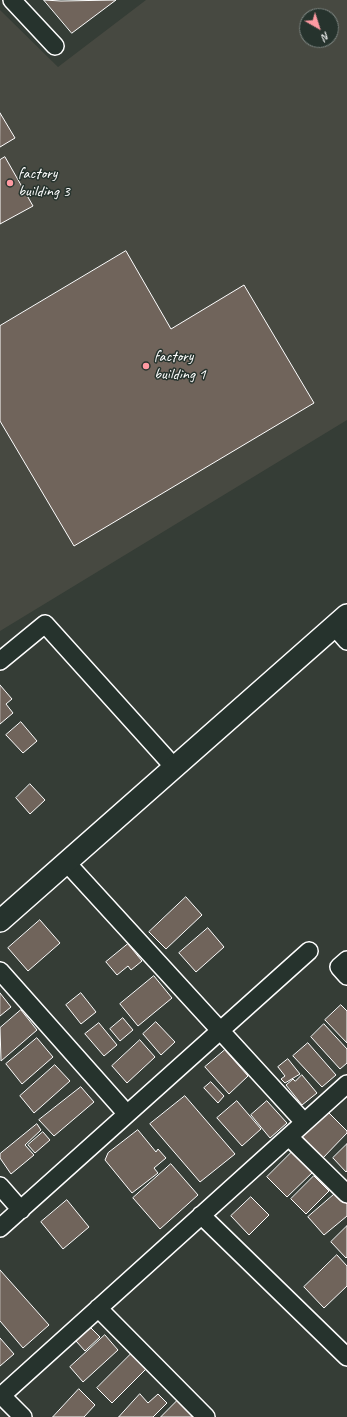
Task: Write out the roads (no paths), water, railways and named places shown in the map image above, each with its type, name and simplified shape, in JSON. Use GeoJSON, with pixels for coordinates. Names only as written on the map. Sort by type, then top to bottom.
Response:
{"type":"FeatureCollection","features":[{"type":"Feature","properties":{"kind":"street"},"geometry":{"type":"LineString","coordinates":[[12,0],[55,46]]}},
{"type":"Feature","properties":{"kind":"street"},"geometry":{"type":"LineString","coordinates":[[0,661],[45,624],[174,767]]}},
{"type":"Feature","properties":{"kind":"street"},"geometry":{"type":"LineString","coordinates":[[0,921],[174,767],[343,627]]}},
{"type":"Feature","properties":{"kind":"street"},"geometry":{"type":"LineString","coordinates":[[66,862],[304,1122]]}},
{"type":"Feature","properties":{"kind":"street"},"geometry":{"type":"LineString","coordinates":[[0,1228],[309,950]]}},
{"type":"Feature","properties":{"kind":"street"},"geometry":{"type":"LineString","coordinates":[[347,960],[339,967],[347,976]]}},
{"type":"Feature","properties":{"kind":"street"},"geometry":{"type":"LineString","coordinates":[[0,971],[127,1114]]}},
{"type":"Feature","properties":{"kind":"street"},"geometry":{"type":"LineString","coordinates":[[23,1417],[1,1397],[347,1084]]}},
{"type":"Feature","properties":{"kind":"street"},"geometry":{"type":"LineString","coordinates":[[289,1137],[347,1194]]}},
{"type":"Feature","properties":{"kind":"street"},"geometry":{"type":"LineString","coordinates":[[0,1186],[21,1210]]}},
{"type":"Feature","properties":{"kind":"street"},"geometry":{"type":"LineString","coordinates":[[201,1215],[347,1357]]}},
{"type":"Feature","properties":{"kind":"street"},"geometry":{"type":"LineString","coordinates":[[98,1308],[206,1417]]}},
{"type":"Feature","properties":{"kind":"place","name":"factory building 3"},"geometry":{"type":"Point","coordinates":[10,183]}},
{"type":"Feature","properties":{"kind":"place","name":"factory building 1"},"geometry":{"type":"Point","coordinates":[146,366]}}]}
